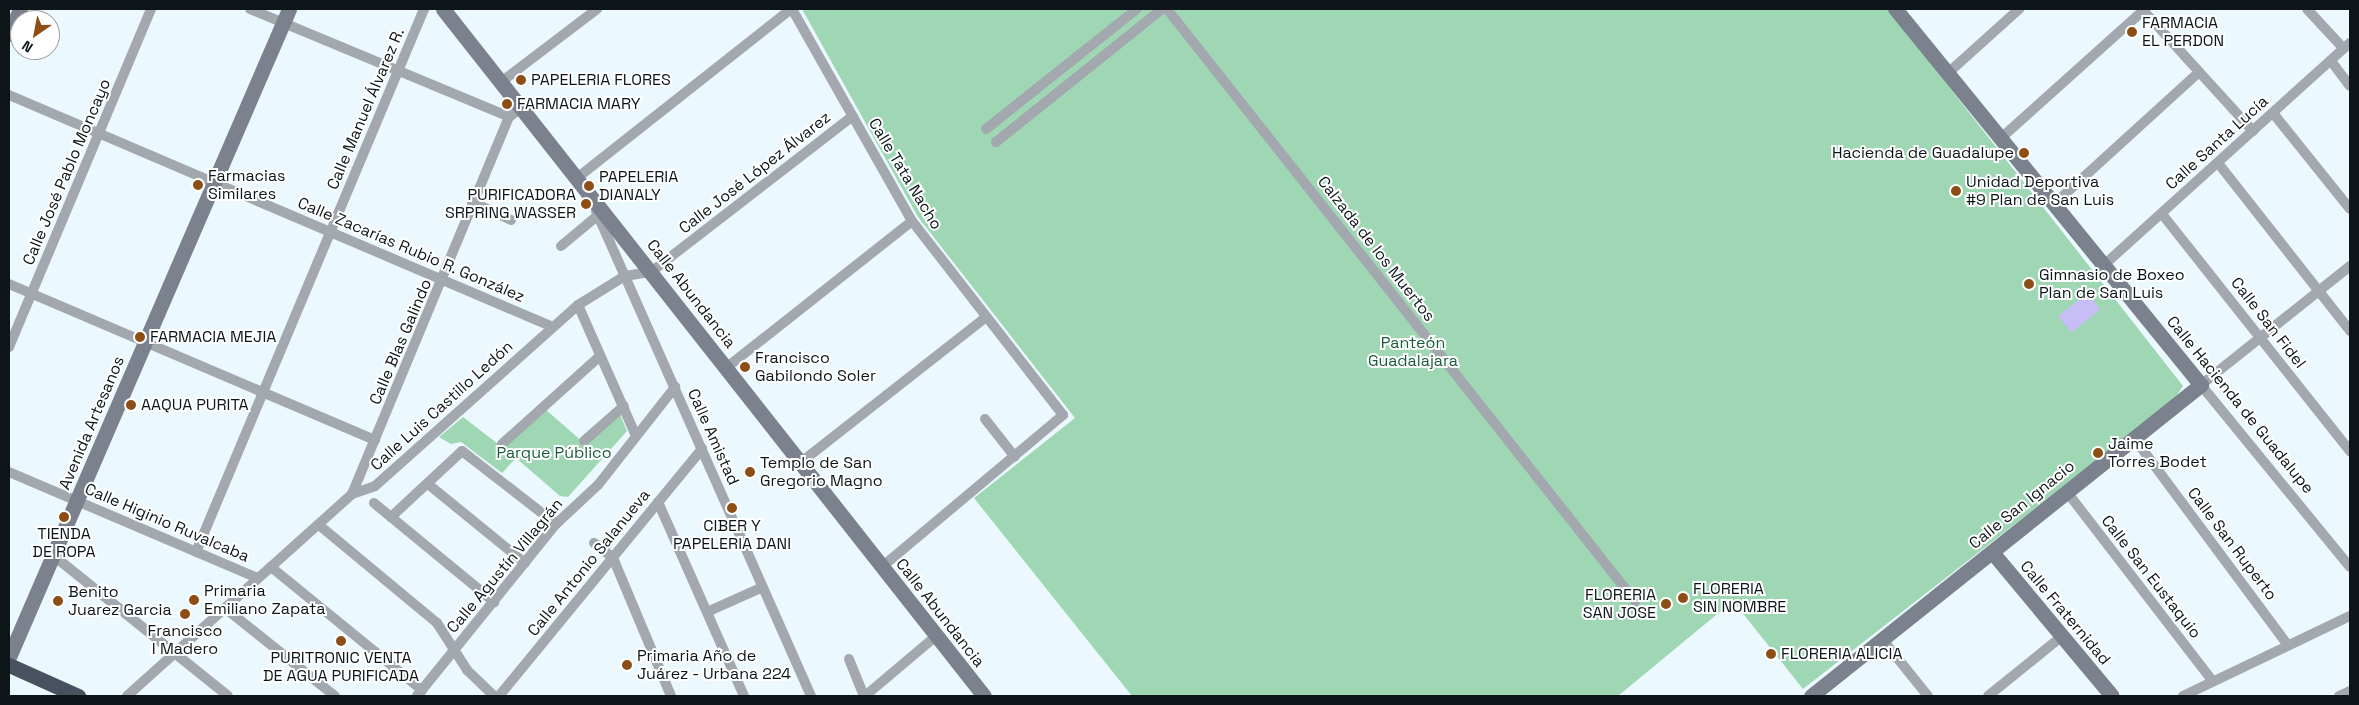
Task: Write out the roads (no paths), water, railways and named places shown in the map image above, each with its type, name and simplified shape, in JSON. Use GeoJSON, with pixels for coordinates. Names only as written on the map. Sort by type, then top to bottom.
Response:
{"type":"FeatureCollection","features":[{"type":"Feature","properties":{"kind":"highway"},"geometry":{"type":"LineString","coordinates":[[9,665],[54,696]]}},
{"type":"Feature","properties":{"kind":"highway"},"geometry":{"type":"LineString","coordinates":[[9,665],[78,696]]}},
{"type":"Feature","properties":{"kind":"street"},"geometry":{"type":"LineString","coordinates":[[9,34],[20,9]]}},
{"type":"Feature","properties":{"kind":"street","name":"Calle José Pablo Moncayo"},"geometry":{"type":"LineString","coordinates":[[9,346],[151,9]]}},
{"type":"Feature","properties":{"kind":"street"},"geometry":{"type":"LineString","coordinates":[[250,9],[286,16],[398,71],[515,113]]}},
{"type":"Feature","properties":{"kind":"street","name":"Calle Manuel Álvarez R."},"geometry":{"type":"LineString","coordinates":[[196,552],[424,9]]}},
{"type":"Feature","properties":{"kind":"street","name":"Calle Abundancia"},"geometry":{"type":"LineString","coordinates":[[444,9],[502,82],[515,113],[586,190],[600,213],[651,272],[984,696]]}},
{"type":"Feature","properties":{"kind":"street"},"geometry":{"type":"LineString","coordinates":[[502,82],[597,9]]}},
{"type":"Feature","properties":{"kind":"street"},"geometry":{"type":"LineString","coordinates":[[576,178],[792,9]]}},
{"type":"Feature","properties":{"kind":"street","name":"Calle Tata Nacho"},"geometry":{"type":"LineString","coordinates":[[792,9],[912,221],[1063,415],[1015,457]]}},
{"type":"Feature","properties":{"kind":"street"},"geometry":{"type":"LineString","coordinates":[[986,129],[1136,9]]}},
{"type":"Feature","properties":{"kind":"street"},"geometry":{"type":"LineString","coordinates":[[996,142],[1162,9]]}},
{"type":"Feature","properties":{"kind":"street","name":"Calzada de los Muertos"},"geometry":{"type":"LineString","coordinates":[[1168,9],[1635,601]]}},
{"type":"Feature","properties":{"kind":"street","name":"Calle Hacienda de Guadalupe"},"geometry":{"type":"LineString","coordinates":[[1897,9],[2000,140],[2350,568]]}},
{"type":"Feature","properties":{"kind":"street"},"geometry":{"type":"LineString","coordinates":[[1948,73],[2019,9]]}},
{"type":"Feature","properties":{"kind":"street"},"geometry":{"type":"LineString","coordinates":[[2000,140],[2143,9],[2253,131]]}},
{"type":"Feature","properties":{"kind":"street"},"geometry":{"type":"LineString","coordinates":[[2307,9],[2347,46]]}},
{"type":"Feature","properties":{"kind":"street","name":"Avenida Artesanos"},"geometry":{"type":"LineString","coordinates":[[9,657],[286,16]]}},
{"type":"Feature","properties":{"kind":"street","name":"Calle Santa Lucía"},"geometry":{"type":"LineString","coordinates":[[2104,265],[2347,46]]}},
{"type":"Feature","properties":{"kind":"street"},"geometry":{"type":"LineString","coordinates":[[2330,61],[2350,86]]}},
{"type":"Feature","properties":{"kind":"street"},"geometry":{"type":"LineString","coordinates":[[2053,205],[2199,72]]}},
{"type":"Feature","properties":{"kind":"street","name":"Calle Zacarías Rubio R. González"},"geometry":{"type":"LineString","coordinates":[[9,95],[553,327]]}},
{"type":"Feature","properties":{"kind":"street","name":"Calle Blas Galindo"},"geometry":{"type":"LineString","coordinates":[[352,494],[443,280],[472,202],[515,113]]}},
{"type":"Feature","properties":{"kind":"street"},"geometry":{"type":"LineString","coordinates":[[2274,113],[2350,209]]}},
{"type":"Feature","properties":{"kind":"street","name":"Calle José López Álvarez"},"geometry":{"type":"LineString","coordinates":[[651,272],[854,116]]}},
{"type":"Feature","properties":{"kind":"street"},"geometry":{"type":"LineString","coordinates":[[2218,164],[2350,330]]}},
{"type":"Feature","properties":{"kind":"street"},"geometry":{"type":"LineString","coordinates":[[472,202],[511,220]]}},
{"type":"Feature","properties":{"kind":"street"},"geometry":{"type":"LineString","coordinates":[[561,246],[600,213]]}},
{"type":"Feature","properties":{"kind":"street","name":"Calle Amistad"},"geometry":{"type":"LineString","coordinates":[[600,213],[625,276],[811,696]]}},
{"type":"Feature","properties":{"kind":"street","name":"Calle San Fidel"},"geometry":{"type":"LineString","coordinates":[[2162,214],[2350,451]]}},
{"type":"Feature","properties":{"kind":"street"},"geometry":{"type":"LineString","coordinates":[[726,368],[912,221]]}},
{"type":"Feature","properties":{"kind":"street","name":"Calle San Ignacio"},"geometry":{"type":"LineString","coordinates":[[1811,696],[2350,266]]}},
{"type":"Feature","properties":{"kind":"street","name":"Calle Luis Castillo Ledón"},"geometry":{"type":"LineString","coordinates":[[127,696],[352,494],[375,486],[578,305],[625,276],[651,272]]}},
{"type":"Feature","properties":{"kind":"street"},"geometry":{"type":"LineString","coordinates":[[9,284],[376,440]]}},
{"type":"Feature","properties":{"kind":"street"},"geometry":{"type":"LineString","coordinates":[[578,305],[636,436]]}},
{"type":"Feature","properties":{"kind":"street"},"geometry":{"type":"LineString","coordinates":[[800,463],[986,317]]}},
{"type":"Feature","properties":{"kind":"street"},"geometry":{"type":"LineString","coordinates":[[502,444],[600,356]]}},
{"type":"Feature","properties":{"kind":"street","name":"Calle Agustín Villagrán"},"geometry":{"type":"LineString","coordinates":[[419,693],[556,524],[598,485],[675,387]]}},
{"type":"Feature","properties":{"kind":"street"},"geometry":{"type":"LineString","coordinates":[[584,441],[624,406]]}},
{"type":"Feature","properties":{"kind":"street"},"geometry":{"type":"LineString","coordinates":[[882,567],[1015,457],[985,419]]}},
{"type":"Feature","properties":{"kind":"street","name":"Calle San Ruperto"},"geometry":{"type":"LineString","coordinates":[[2134,438],[2287,644]]}},
{"type":"Feature","properties":{"kind":"street","name":"Calle Antonio Salanueva"},"geometry":{"type":"LineString","coordinates":[[499,696],[702,449]]}},
{"type":"Feature","properties":{"kind":"street"},"geometry":{"type":"LineString","coordinates":[[391,517],[462,452],[556,524]]}},
{"type":"Feature","properties":{"kind":"street","name":"Calle Higinio Ruvalcaba"},"geometry":{"type":"LineString","coordinates":[[9,472],[258,578]]}},
{"type":"Feature","properties":{"kind":"street"},"geometry":{"type":"LineString","coordinates":[[428,484],[525,563]]}},
{"type":"Feature","properties":{"kind":"street","name":"Calle San Eustaquio"},"geometry":{"type":"LineString","coordinates":[[2067,492],[2212,680]]}},
{"type":"Feature","properties":{"kind":"street"},"geometry":{"type":"LineString","coordinates":[[658,502],[744,696]]}},
{"type":"Feature","properties":{"kind":"street"},"geometry":{"type":"LineString","coordinates":[[374,503],[494,602]]}},
{"type":"Feature","properties":{"kind":"street"},"geometry":{"type":"LineString","coordinates":[[319,525],[438,623],[454,650],[494,696]]}},
{"type":"Feature","properties":{"kind":"street"},"geometry":{"type":"LineString","coordinates":[[594,543],[613,558],[672,696]]}},
{"type":"Feature","properties":{"kind":"street","name":"Calle Fraternidad"},"geometry":{"type":"LineString","coordinates":[[1992,552],[2112,696]]}},
{"type":"Feature","properties":{"kind":"street"},"geometry":{"type":"LineString","coordinates":[[54,556],[228,696]]}},
{"type":"Feature","properties":{"kind":"street"},"geometry":{"type":"LineString","coordinates":[[271,567],[419,693]]}},
{"type":"Feature","properties":{"kind":"street"},"geometry":{"type":"LineString","coordinates":[[707,612],[763,588]]}},
{"type":"Feature","properties":{"kind":"street"},"geometry":{"type":"LineString","coordinates":[[225,608],[335,696]]}},
{"type":"Feature","properties":{"kind":"street"},"geometry":{"type":"LineString","coordinates":[[2183,696],[2287,644],[2350,616]]}},
{"type":"Feature","properties":{"kind":"street"},"geometry":{"type":"LineString","coordinates":[[849,660],[865,696],[936,636]]}},
{"type":"Feature","properties":{"kind":"street"},"geometry":{"type":"LineString","coordinates":[[1988,696],[2062,638]]}},
{"type":"Feature","properties":{"kind":"street"},"geometry":{"type":"LineString","coordinates":[[1882,639],[1928,696]]}},
{"type":"Feature","properties":{"kind":"street"},"geometry":{"type":"LineString","coordinates":[[2339,696],[2350,691]]}},
{"type":"Feature","properties":{"kind":"place","name":"FARMACIA EL PERDON"},"geometry":{"type":"Point","coordinates":[2132,32]}},
{"type":"Feature","properties":{"kind":"place","name":"PAPELERIA FLORES"},"geometry":{"type":"Point","coordinates":[521,80]}},
{"type":"Feature","properties":{"kind":"place","name":"FARMACIA MARY"},"geometry":{"type":"Point","coordinates":[507,104]}},
{"type":"Feature","properties":{"kind":"place","name":"Hacienda de Guadalupe"},"geometry":{"type":"Point","coordinates":[2024,153]}},
{"type":"Feature","properties":{"kind":"place","name":"Farmacias Similares"},"geometry":{"type":"Point","coordinates":[198,185]}},
{"type":"Feature","properties":{"kind":"place","name":"PAPELERIA DIANALY"},"geometry":{"type":"Point","coordinates":[589,186]}},
{"type":"Feature","properties":{"kind":"place","name":"Unidad Deportiva #9 Plan de San Luis"},"geometry":{"type":"Point","coordinates":[1956,191]}},
{"type":"Feature","properties":{"kind":"place","name":"PURIFICADORA SRPRING WASSER"},"geometry":{"type":"Point","coordinates":[586,204]}},
{"type":"Feature","properties":{"kind":"place","name":"Gimnasio de Boxeo Plan de San Luis"},"geometry":{"type":"Point","coordinates":[2029,284]}},
{"type":"Feature","properties":{"kind":"place","name":"FARMACIA MEJIA"},"geometry":{"type":"Point","coordinates":[140,337]}},
{"type":"Feature","properties":{"kind":"place","name":"Francisco Gabilondo Soler"},"geometry":{"type":"Point","coordinates":[745,367]}},
{"type":"Feature","properties":{"kind":"place","name":"AAQUA PURITA"},"geometry":{"type":"Point","coordinates":[131,405]}},
{"type":"Feature","properties":{"kind":"place","name":"Jaime Torres Bodet"},"geometry":{"type":"Point","coordinates":[2098,453]}},
{"type":"Feature","properties":{"kind":"place","name":"Templo de San Gregorio Magno"},"geometry":{"type":"Point","coordinates":[750,472]}},
{"type":"Feature","properties":{"kind":"place","name":"CIBER Y PAPELERIA DANI"},"geometry":{"type":"Point","coordinates":[732,508]}},
{"type":"Feature","properties":{"kind":"place","name":"TIENDA DE ROPA"},"geometry":{"type":"Point","coordinates":[64,517]}},
{"type":"Feature","properties":{"kind":"place","name":"FLORERIA SIN NOMBRE"},"geometry":{"type":"Point","coordinates":[1683,598]}},
{"type":"Feature","properties":{"kind":"place","name":"Primaria Emiliano Zapata"},"geometry":{"type":"Point","coordinates":[194,600]}},
{"type":"Feature","properties":{"kind":"place","name":"Benito Juarez Garcia"},"geometry":{"type":"Point","coordinates":[58,601]}},
{"type":"Feature","properties":{"kind":"place","name":"FLORERIA SAN JOSE"},"geometry":{"type":"Point","coordinates":[1666,604]}},
{"type":"Feature","properties":{"kind":"place","name":"Francisco I Madero"},"geometry":{"type":"Point","coordinates":[185,614]}},
{"type":"Feature","properties":{"kind":"place","name":"PURITRONIC VENTA DE AGUA PURIFICADA"},"geometry":{"type":"Point","coordinates":[341,641]}},
{"type":"Feature","properties":{"kind":"place","name":"FLORERIA ALICIA"},"geometry":{"type":"Point","coordinates":[1771,654]}},
{"type":"Feature","properties":{"kind":"place","name":"Primaria Año de Juárez - Urbana 224"},"geometry":{"type":"Point","coordinates":[627,665]}},
{"type":"Feature","properties":{"kind":"park label","name":"Panteón Guadalajara"},"geometry":{"type":"Point","coordinates":[1413,352]}},
{"type":"Feature","properties":{"kind":"park label","name":"Parque Público"},"geometry":{"type":"Point","coordinates":[554,453]}}]}
